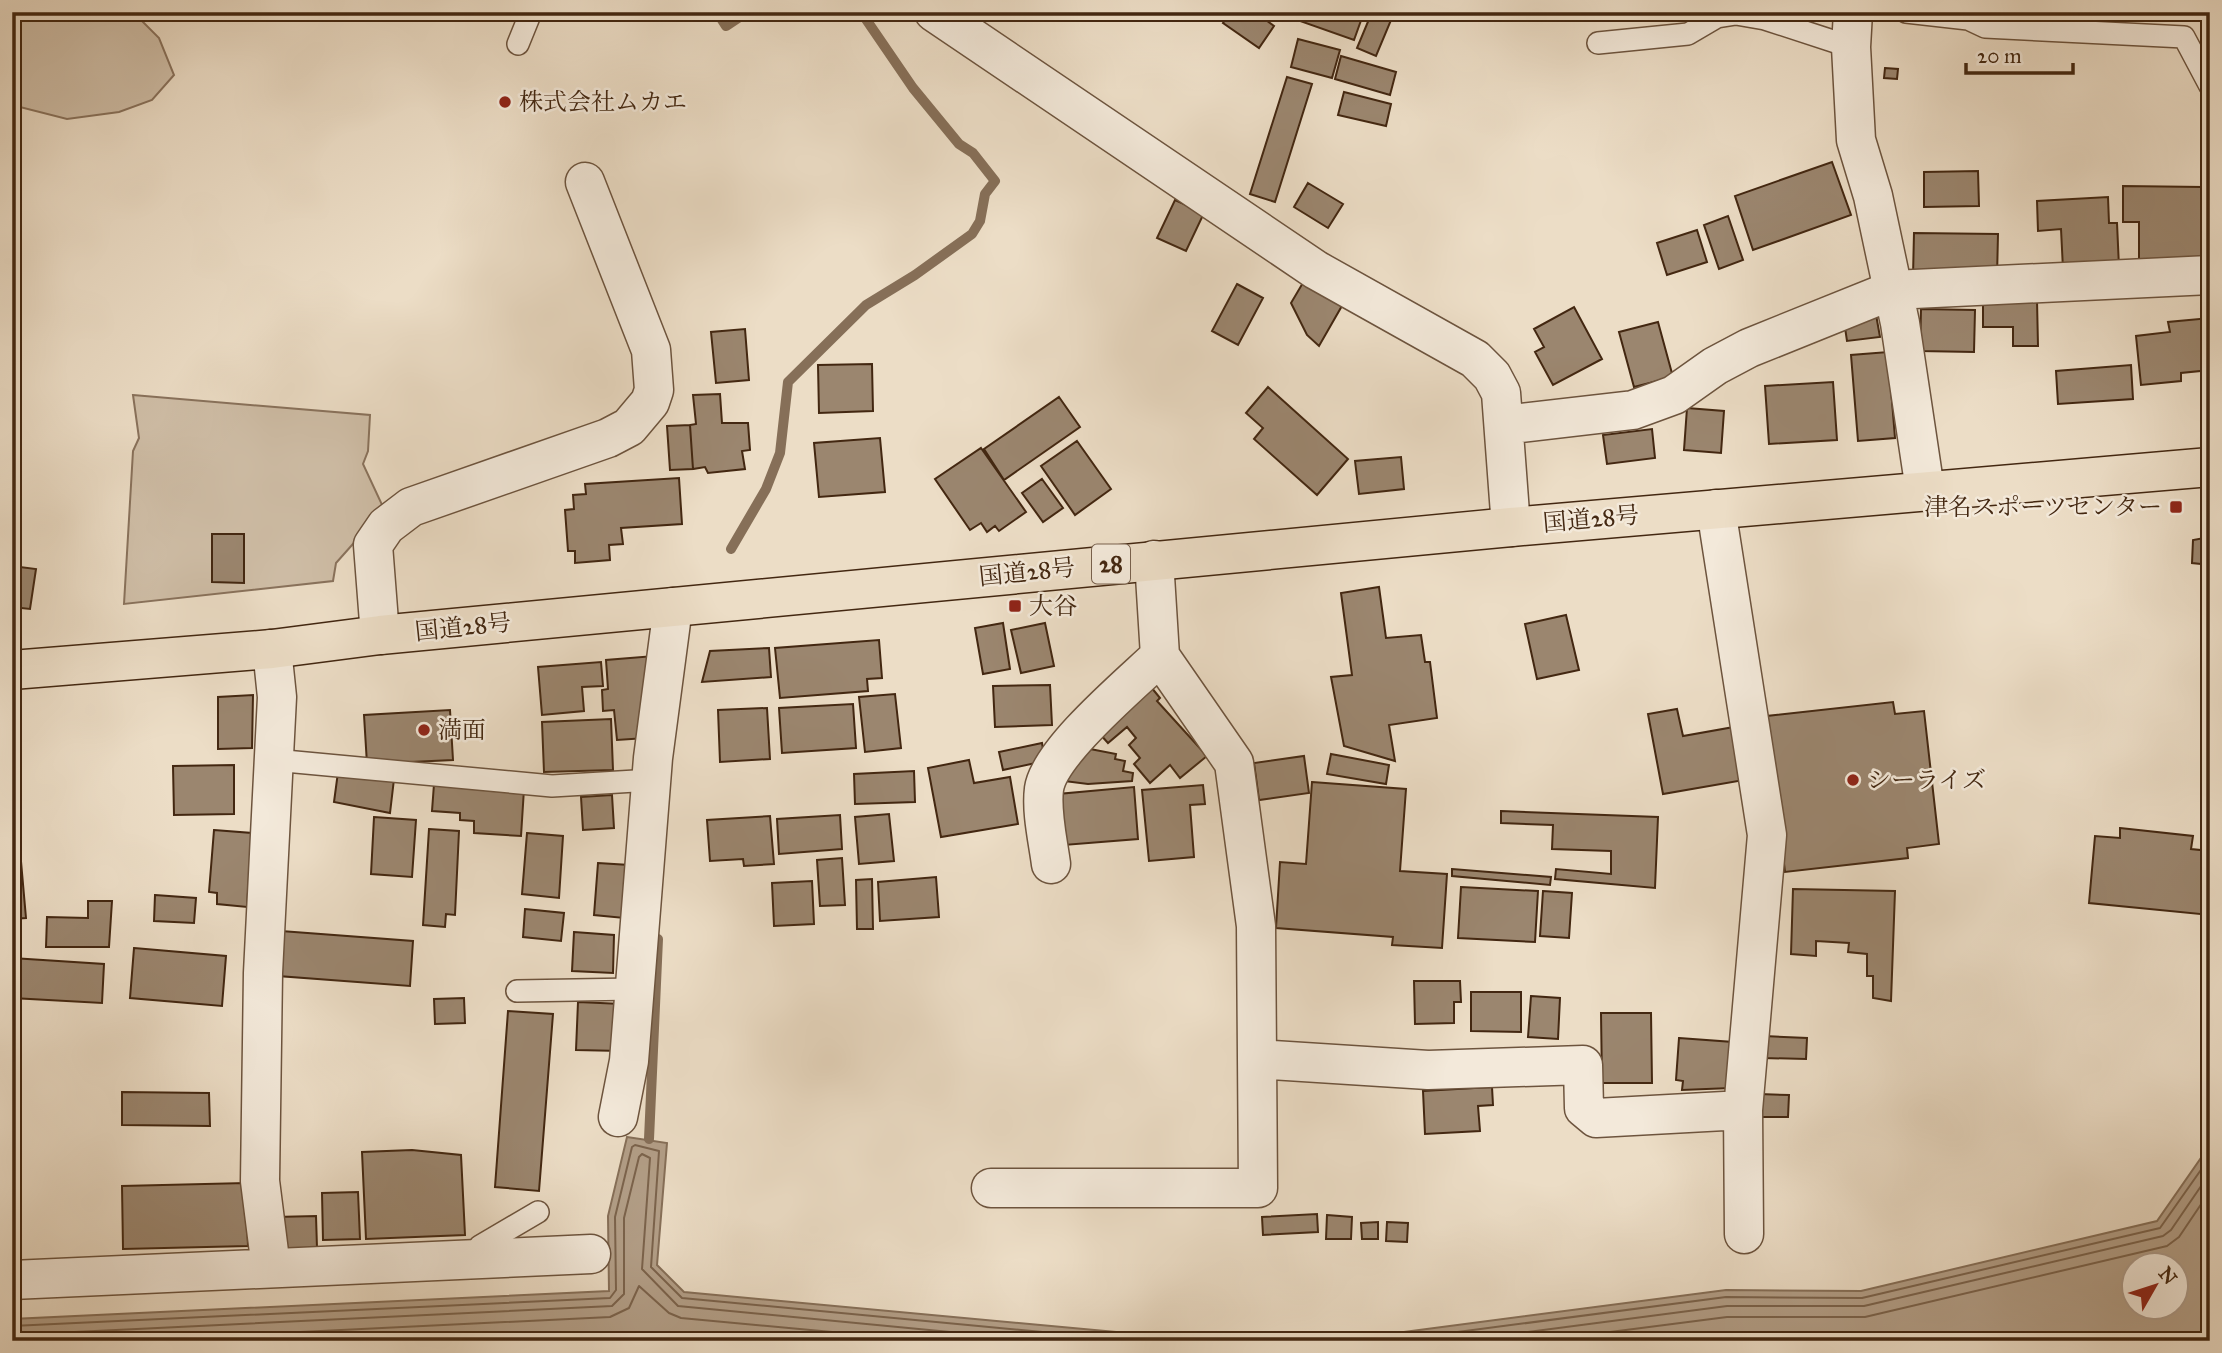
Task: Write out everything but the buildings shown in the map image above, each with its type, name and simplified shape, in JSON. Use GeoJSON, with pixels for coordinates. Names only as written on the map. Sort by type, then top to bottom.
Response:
{"type":"FeatureCollection","features":[{"type":"Feature","properties":{"kind":"highway","name":"国道28号"},"geometry":{"type":"LineString","coordinates":[[12,670],[272,649],[380,635],[1511,527],[2210,467]]}},
{"type":"Feature","properties":{"kind":"street"},"geometry":{"type":"LineString","coordinates":[[934,12],[1316,270],[1475,359],[1492,376],[1502,393],[1511,527]]}},
{"type":"Feature","properties":{"kind":"street"},"geometry":{"type":"LineString","coordinates":[[1852,30],[1856,140],[1874,196],[1893,290],[1926,490]]}},
{"type":"Feature","properties":{"kind":"street"},"geometry":{"type":"LineString","coordinates":[[380,635],[373,545],[379,533],[399,514],[521,466],[608,438],[629,427],[650,402],[654,390],[651,350],[585,182]]}},
{"type":"Feature","properties":{"kind":"street"},"geometry":{"type":"LineString","coordinates":[[1504,425],[1633,410],[1653,404],[1749,348],[1893,290],[2210,275]]}},
{"type":"Feature","properties":{"kind":"street"},"geometry":{"type":"LineString","coordinates":[[1716,509],[1767,835],[1743,1110],[1744,1234]]}},
{"type":"Feature","properties":{"kind":"street"},"geometry":{"type":"LineString","coordinates":[[991,1188],[1258,1188],[1256,926],[1234,763],[1160,656],[1154,560]]}},
{"type":"Feature","properties":{"kind":"street"},"geometry":{"type":"LineString","coordinates":[[618,1117],[629,1061],[652,780],[673,607]]}},
{"type":"Feature","properties":{"kind":"street"},"geometry":{"type":"LineString","coordinates":[[271,1268],[260,1167],[262,973],[276,697],[272,649]]}},
{"type":"Feature","properties":{"kind":"street"},"geometry":{"type":"LineString","coordinates":[[1051,864],[1044,788],[1050,775],[1083,729],[1160,656]]}},
{"type":"Feature","properties":{"kind":"street"},"geometry":{"type":"LineString","coordinates":[[1257,1059],[1429,1070],[1583,1065],[1584,1108],[1596,1118],[1743,1110]]}},
{"type":"Feature","properties":{"kind":"street"},"geometry":{"type":"LineString","coordinates":[[12,1280],[591,1254]]}},
{"type":"Feature","properties":{"kind":"lane"},"geometry":{"type":"LineString","coordinates":[[518,44],[531,12]]}},
{"type":"Feature","properties":{"kind":"lane"},"geometry":{"type":"LineString","coordinates":[[1906,12],[1968,19],[1985,27],[2184,37],[2210,86]]}},
{"type":"Feature","properties":{"kind":"lane"},"geometry":{"type":"LineString","coordinates":[[1598,43],[1688,34],[1717,17],[1736,14],[1852,30]]}},
{"type":"Feature","properties":{"kind":"lane"},"geometry":{"type":"LineString","coordinates":[[274,760],[552,786],[652,780]]}},
{"type":"Feature","properties":{"kind":"lane"},"geometry":{"type":"LineString","coordinates":[[517,991],[634,989]]}},
{"type":"Feature","properties":{"kind":"lane"},"geometry":{"type":"LineString","coordinates":[[479,1259],[480,1246],[538,1212]]}},
{"type":"Feature","properties":{"kind":"shaded area"},"geometry":{"type":"Polygon","coordinates":[[[12,12],[133,12],[159,38],[174,75],[152,100],[119,112],[67,119],[12,105],[12,12]]]}},
{"type":"Feature","properties":{"kind":"shaded area"},"geometry":{"type":"Polygon","coordinates":[[[133,395],[370,415],[368,451],[363,464],[384,509],[336,563],[333,581],[124,604],[133,451],[139,438],[133,395]]]}},
{"type":"Feature","properties":{"kind":"water"},"geometry":{"type":"Polygon","coordinates":[[[627,1137],[667,1143],[657,1265],[684,1292],[1214,1341],[12,1341],[12,1319],[609,1291],[608,1216],[627,1137]]]}},
{"type":"Feature","properties":{"kind":"water"},"geometry":{"type":"Polygon","coordinates":[[[2210,1145],[2210,1341],[1335,1341],[1726,1290],[1861,1291],[2157,1221],[2210,1145]]]}},
{"type":"Feature","properties":{"kind":"waterway"},"geometry":{"type":"LineString","coordinates":[[717,12],[726,26],[747,12]]}},
{"type":"Feature","properties":{"kind":"waterway"},"geometry":{"type":"LineString","coordinates":[[731,549],[766,489],[780,453],[788,382],[866,305],[915,275],[972,234],[980,221],[985,194],[995,181],[973,153],[959,144],[913,88],[861,12]]}},
{"type":"Feature","properties":{"kind":"waterway"},"geometry":{"type":"LineString","coordinates":[[649,1139],[658,939]]}},
{"type":"Feature","properties":{"kind":"place","name":"株式会社ムカエ"},"geometry":{"type":"Point","coordinates":[505,102]}},
{"type":"Feature","properties":{"kind":"place","name":"津名スポーツセンター"},"geometry":{"type":"Point","coordinates":[2176,507]}},
{"type":"Feature","properties":{"kind":"place","name":"大谷"},"geometry":{"type":"Point","coordinates":[1015,606]}},
{"type":"Feature","properties":{"kind":"place","name":"満面"},"geometry":{"type":"Point","coordinates":[424,730]}},
{"type":"Feature","properties":{"kind":"place","name":"シーライズ"},"geometry":{"type":"Point","coordinates":[1853,780]}}]}
